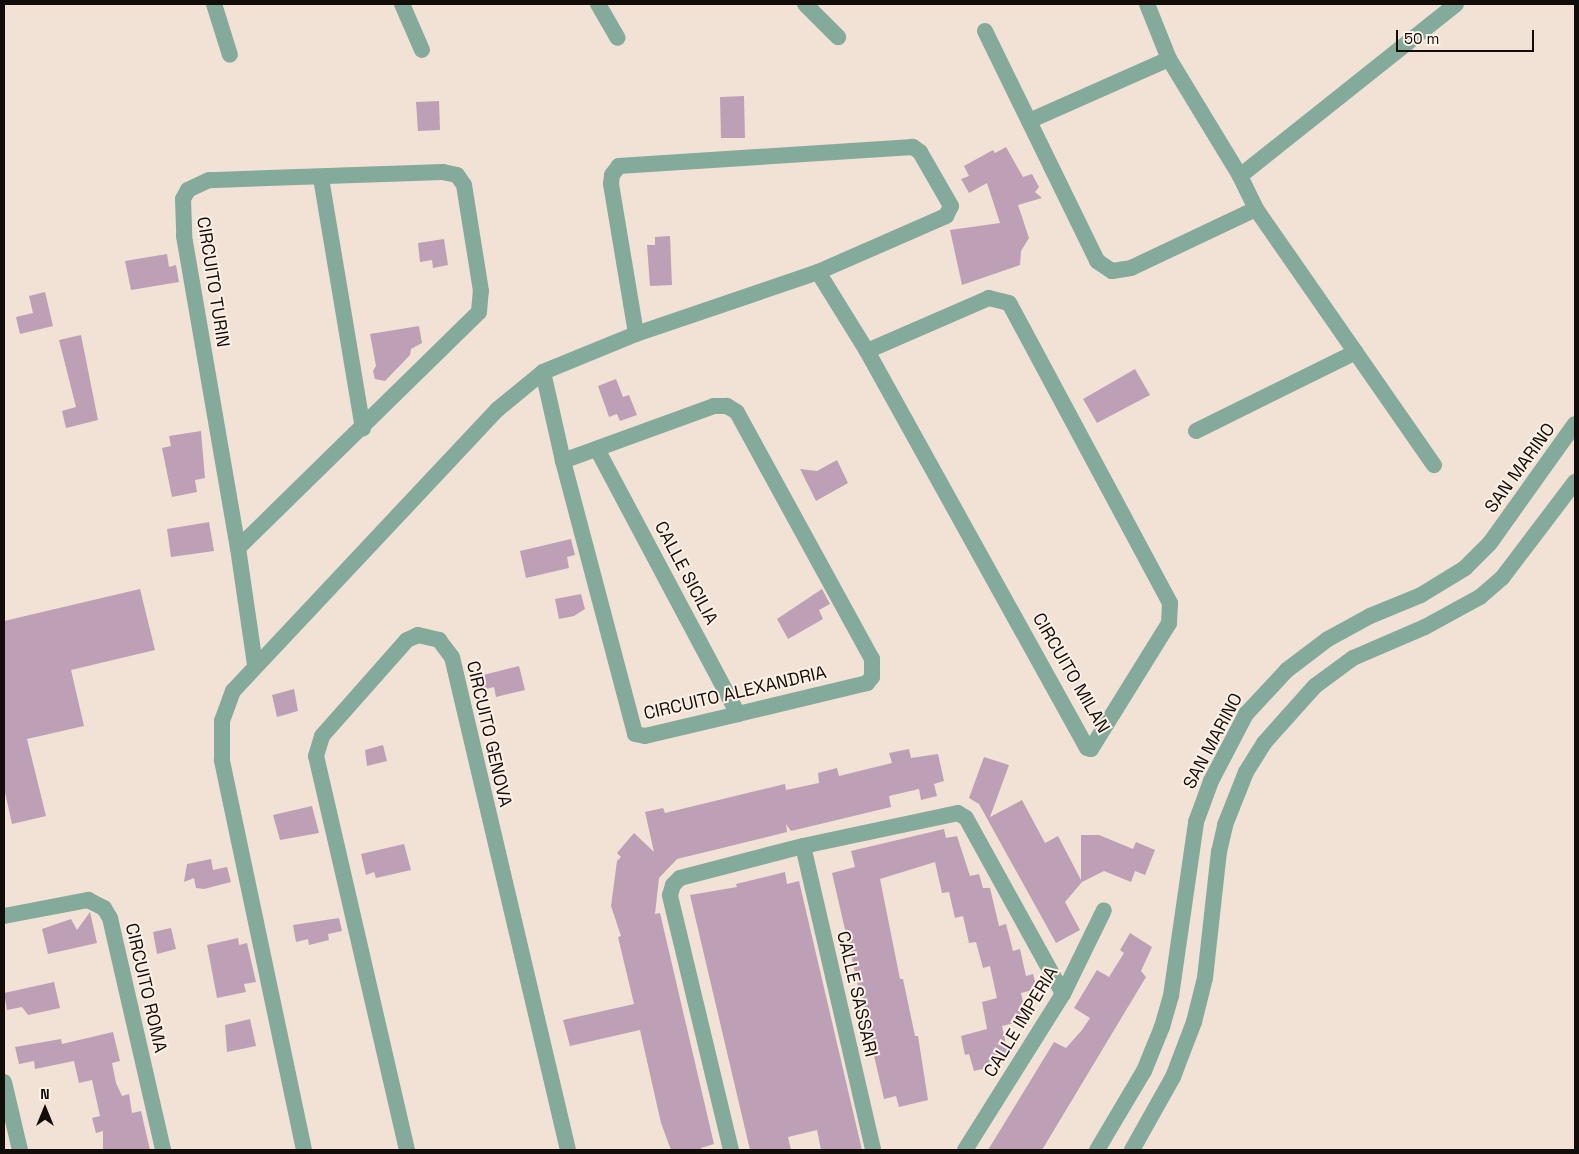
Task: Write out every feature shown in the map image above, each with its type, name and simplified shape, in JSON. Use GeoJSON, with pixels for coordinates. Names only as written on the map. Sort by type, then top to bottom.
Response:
{"type":"FeatureCollection","features":[{"type":"Feature","properties":{"kind":"street"},"geometry":{"type":"LineString","coordinates":[[214,4],[230,55]]}},
{"type":"Feature","properties":{"kind":"street"},"geometry":{"type":"LineString","coordinates":[[402,4],[422,50]]}},
{"type":"Feature","properties":{"kind":"street"},"geometry":{"type":"LineString","coordinates":[[598,4],[618,38]]}},
{"type":"Feature","properties":{"kind":"street"},"geometry":{"type":"LineString","coordinates":[[805,4],[838,37]]}},
{"type":"Feature","properties":{"kind":"street"},"geometry":{"type":"LineString","coordinates":[[1147,4],[1169,59],[1240,176],[1256,209],[1434,465]]}},
{"type":"Feature","properties":{"kind":"street"},"geometry":{"type":"LineString","coordinates":[[1240,176],[1456,4]]}},
{"type":"Feature","properties":{"kind":"street"},"geometry":{"type":"LineString","coordinates":[[985,30],[1097,261],[1112,271],[1131,268],[1256,209]]}},
{"type":"Feature","properties":{"kind":"street"},"geometry":{"type":"LineString","coordinates":[[1029,121],[1169,59]]}},
{"type":"Feature","properties":{"kind":"street"},"geometry":{"type":"LineString","coordinates":[[304,1150],[222,760],[222,721],[233,691],[255,665],[498,409],[543,372],[636,334],[818,272],[950,212],[951,206],[920,152],[905,147],[624,164],[614,170],[611,184],[636,334]]}},
{"type":"Feature","properties":{"kind":"street","name":"CIRCUITO TURIN"},"geometry":{"type":"LineString","coordinates":[[255,665],[238,548],[184,236],[183,199],[188,190],[209,180],[321,178],[443,172],[458,176],[464,185],[482,306],[475,317],[363,429]]}},
{"type":"Feature","properties":{"kind":"street"},"geometry":{"type":"LineString","coordinates":[[238,548],[363,429],[321,178]]}},
{"type":"Feature","properties":{"kind":"street","name":"CIRCUITO MILAN"},"geometry":{"type":"LineString","coordinates":[[818,272],[867,350],[1087,748],[1090,749],[1169,623],[1170,603],[1009,303],[1000,298],[990,298],[867,350]]}},
{"type":"Feature","properties":{"kind":"street"},"geometry":{"type":"LineString","coordinates":[[1196,431],[1356,352]]}},
{"type":"Feature","properties":{"kind":"street","name":"CIRCUITO ALEXANDRIA"},"geometry":{"type":"LineString","coordinates":[[543,372],[563,461],[633,731],[645,736],[866,683],[874,669],[872,659],[737,412],[727,406],[714,406],[598,451]]}},
{"type":"Feature","properties":{"kind":"street","name":"SAN MARINO"},"geometry":{"type":"LineString","coordinates":[[1097,1150],[1144,1071],[1162,1027],[1171,996],[1196,822],[1211,781],[1246,714],[1288,670],[1328,639],[1370,616],[1421,596],[1465,568],[1490,543],[1575,424]]}},
{"type":"Feature","properties":{"kind":"street"},"geometry":{"type":"LineString","coordinates":[[563,461],[598,451]]}},
{"type":"Feature","properties":{"kind":"street","name":"CALLE SICILIA"},"geometry":{"type":"LineString","coordinates":[[598,451],[738,714]]}},
{"type":"Feature","properties":{"kind":"street"},"geometry":{"type":"LineString","coordinates":[[1132,1150],[1173,1077],[1194,1022],[1205,978],[1219,852],[1225,825],[1246,772],[1264,744],[1314,686],[1353,658],[1440,620],[1480,597],[1502,578],[1575,482]]}},
{"type":"Feature","properties":{"kind":"street","name":"CIRCUITO GENOVA"},"geometry":{"type":"LineString","coordinates":[[406,1150],[316,756],[322,736],[407,640],[418,635],[439,640],[452,657],[568,1150]]}},
{"type":"Feature","properties":{"kind":"street"},"geometry":{"type":"LineString","coordinates":[[730,1150],[672,890],[680,878],[803,846],[958,813],[966,818],[1063,994]]}},
{"type":"Feature","properties":{"kind":"street","name":"CALLE SASSARI"},"geometry":{"type":"LineString","coordinates":[[803,846],[873,1150]]}},
{"type":"Feature","properties":{"kind":"street","name":"CIRCUITO ROMA"},"geometry":{"type":"LineString","coordinates":[[4,916],[88,900],[104,908],[110,918],[163,1150]]}},
{"type":"Feature","properties":{"kind":"street","name":"CALLE IMPERIA"},"geometry":{"type":"LineString","coordinates":[[965,1150],[1063,994],[1104,910]]}},
{"type":"Feature","properties":{"kind":"street"},"geometry":{"type":"LineString","coordinates":[[4,1082],[20,1150]]}},
{"type":"Feature","properties":{"kind":"building"},"geometry":{"type":"Polygon","coordinates":[[[744,96],[745,138],[721,138],[720,97],[744,96]]]}},
{"type":"Feature","properties":{"kind":"building"},"geometry":{"type":"Polygon","coordinates":[[[439,101],[440,130],[418,131],[416,102],[439,101]]]}},
{"type":"Feature","properties":{"kind":"building"},"geometry":{"type":"Polygon","coordinates":[[[1006,147],[1023,177],[1032,174],[1039,187],[1035,192],[1042,198],[1018,205],[1029,238],[1021,251],[1020,265],[962,285],[950,230],[1000,223],[987,183],[969,193],[961,179],[969,176],[964,166],[993,150],[995,153],[1006,147]]]}},
{"type":"Feature","properties":{"kind":"building"},"geometry":{"type":"Polygon","coordinates":[[[670,236],[672,285],[650,286],[647,245],[655,245],[655,237],[670,236]]]}},
{"type":"Feature","properties":{"kind":"building"},"geometry":{"type":"Polygon","coordinates":[[[444,239],[448,265],[433,268],[432,260],[420,262],[418,243],[444,239]]]}},
{"type":"Feature","properties":{"kind":"building"},"geometry":{"type":"Polygon","coordinates":[[[167,254],[169,267],[176,265],[179,282],[131,290],[125,261],[167,254]]]}},
{"type":"Feature","properties":{"kind":"building"},"geometry":{"type":"Polygon","coordinates":[[[45,292],[53,326],[20,334],[16,317],[33,313],[29,296],[45,292]]]}},
{"type":"Feature","properties":{"kind":"building"},"geometry":{"type":"Polygon","coordinates":[[[419,326],[422,343],[411,349],[410,355],[385,381],[375,379],[373,371],[376,366],[370,334],[419,326]]]}},
{"type":"Feature","properties":{"kind":"building"},"geometry":{"type":"Polygon","coordinates":[[[81,335],[98,420],[66,428],[62,411],[76,407],[59,340],[81,335]]]}},
{"type":"Feature","properties":{"kind":"building"},"geometry":{"type":"Polygon","coordinates":[[[1135,369],[1150,395],[1097,423],[1083,399],[1135,369]]]}},
{"type":"Feature","properties":{"kind":"building"},"geometry":{"type":"Polygon","coordinates":[[[616,379],[623,397],[629,395],[637,415],[620,421],[617,414],[609,417],[598,386],[616,379]]]}},
{"type":"Feature","properties":{"kind":"building"},"geometry":{"type":"Polygon","coordinates":[[[201,431],[205,478],[195,480],[197,492],[172,497],[162,448],[171,446],[169,436],[201,431]]]}},
{"type":"Feature","properties":{"kind":"building"},"geometry":{"type":"Polygon","coordinates":[[[837,460],[848,483],[816,501],[800,469],[817,471],[837,460]]]}},
{"type":"Feature","properties":{"kind":"building"},"geometry":{"type":"Polygon","coordinates":[[[209,522],[214,551],[171,557],[167,529],[209,522]]]}},
{"type":"Feature","properties":{"kind":"building"},"geometry":{"type":"Polygon","coordinates":[[[571,539],[575,555],[567,557],[569,568],[526,578],[520,551],[571,539]]]}},
{"type":"Feature","properties":{"kind":"building"},"geometry":{"type":"Polygon","coordinates":[[[140,589],[155,650],[71,670],[84,726],[27,739],[46,816],[12,824],[4,788],[4,621],[140,589]]]}},
{"type":"Feature","properties":{"kind":"building"},"geometry":{"type":"Polygon","coordinates":[[[822,589],[830,604],[819,610],[823,619],[788,639],[777,619],[822,589]]]}},
{"type":"Feature","properties":{"kind":"building"},"geometry":{"type":"Polygon","coordinates":[[[581,594],[585,609],[574,616],[559,619],[555,599],[581,594]]]}},
{"type":"Feature","properties":{"kind":"building"},"geometry":{"type":"Polygon","coordinates":[[[519,666],[525,690],[496,697],[494,687],[483,690],[479,676],[519,666]]]}},
{"type":"Feature","properties":{"kind":"building"},"geometry":{"type":"Polygon","coordinates":[[[294,689],[298,711],[277,717],[272,695],[294,689]]]}},
{"type":"Feature","properties":{"kind":"building"},"geometry":{"type":"Polygon","coordinates":[[[383,745],[387,761],[367,766],[365,750],[383,745]]]}},
{"type":"Feature","properties":{"kind":"building"},"geometry":{"type":"Polygon","coordinates":[[[909,749],[911,758],[938,754],[944,781],[934,784],[937,796],[921,800],[919,789],[889,796],[891,807],[791,831],[786,824],[787,832],[677,859],[659,878],[655,914],[660,913],[714,1144],[701,1148],[702,1150],[671,1150],[661,1123],[640,1030],[570,1046],[563,1020],[634,1004],[618,937],[621,936],[611,906],[617,861],[621,857],[617,853],[634,833],[654,852],[645,812],[663,808],[665,813],[785,784],[786,790],[819,783],[818,773],[837,768],[839,776],[892,763],[889,753],[909,749]]]}},
{"type":"Feature","properties":{"kind":"building"},"geometry":{"type":"Polygon","coordinates":[[[984,757],[1009,765],[990,817],[1022,800],[1045,843],[1058,836],[1081,880],[1081,835],[1099,835],[1133,849],[1136,842],[1155,850],[1145,875],[1135,871],[1131,882],[1104,871],[1082,882],[1065,902],[1080,930],[1056,943],[979,804],[969,798],[984,757]]]}},
{"type":"Feature","properties":{"kind":"building"},"geometry":{"type":"Polygon","coordinates":[[[312,806],[319,833],[280,840],[273,815],[312,806]]]}},
{"type":"Feature","properties":{"kind":"building"},"geometry":{"type":"Polygon","coordinates":[[[944,829],[946,838],[957,836],[970,876],[979,874],[983,888],[990,888],[999,926],[1006,924],[1013,951],[1020,949],[1026,976],[1033,974],[1037,989],[1021,993],[1027,1020],[1002,1026],[1008,1053],[989,1058],[991,1067],[974,1071],[969,1054],[965,1055],[961,1036],[987,1029],[982,1002],[997,998],[990,966],[983,968],[976,942],[969,943],[963,916],[955,918],[949,892],[942,893],[935,862],[880,879],[900,979],[903,979],[915,1036],[918,1036],[928,1100],[899,1107],[896,1096],[884,1099],[832,873],[855,867],[851,851],[944,829]]]}},
{"type":"Feature","properties":{"kind":"building"},"geometry":{"type":"Polygon","coordinates":[[[404,844],[411,870],[376,878],[374,872],[366,875],[361,854],[404,844]]]}},
{"type":"Feature","properties":{"kind":"building"},"geometry":{"type":"Polygon","coordinates":[[[211,859],[213,870],[227,867],[231,882],[204,889],[196,888],[194,878],[184,882],[187,864],[211,859]]]}},
{"type":"Feature","properties":{"kind":"building"},"geometry":{"type":"Polygon","coordinates":[[[785,872],[787,884],[799,881],[862,1150],[821,1150],[817,1130],[788,1137],[791,1150],[750,1150],[690,895],[737,887],[736,884],[785,872]]]}},
{"type":"Feature","properties":{"kind":"building"},"geometry":{"type":"Polygon","coordinates":[[[90,912],[97,943],[48,954],[42,929],[71,919],[77,930],[90,912]]]}},
{"type":"Feature","properties":{"kind":"building"},"geometry":{"type":"Polygon","coordinates":[[[339,918],[342,931],[328,934],[329,940],[309,945],[308,939],[296,942],[293,925],[339,918]]]}},
{"type":"Feature","properties":{"kind":"building"},"geometry":{"type":"Polygon","coordinates":[[[171,928],[176,949],[157,954],[153,932],[171,928]]]}},
{"type":"Feature","properties":{"kind":"building"},"geometry":{"type":"Polygon","coordinates":[[[1130,933],[1152,947],[1141,971],[1146,977],[1042,1150],[988,1150],[1054,1042],[1066,1048],[1090,1018],[1074,1008],[1097,970],[1109,977],[1124,953],[1120,950],[1130,933]]]}},
{"type":"Feature","properties":{"kind":"building"},"geometry":{"type":"Polygon","coordinates":[[[238,938],[239,945],[247,943],[256,982],[244,984],[246,992],[217,998],[207,945],[238,938]]]}},
{"type":"Feature","properties":{"kind":"building"},"geometry":{"type":"Polygon","coordinates":[[[54,982],[60,1008],[28,1015],[22,1007],[7,1010],[4,993],[54,982]]]}},
{"type":"Feature","properties":{"kind":"building"},"geometry":{"type":"Polygon","coordinates":[[[250,1019],[256,1046],[227,1052],[225,1025],[250,1019]]]}},
{"type":"Feature","properties":{"kind":"building"},"geometry":{"type":"Polygon","coordinates":[[[113,1032],[120,1061],[112,1063],[116,1083],[122,1096],[129,1094],[132,1113],[141,1111],[150,1150],[103,1150],[103,1131],[96,1133],[92,1118],[100,1116],[92,1080],[79,1083],[74,1061],[35,1069],[34,1061],[19,1064],[15,1047],[61,1039],[62,1044],[113,1032]]]}}]}
